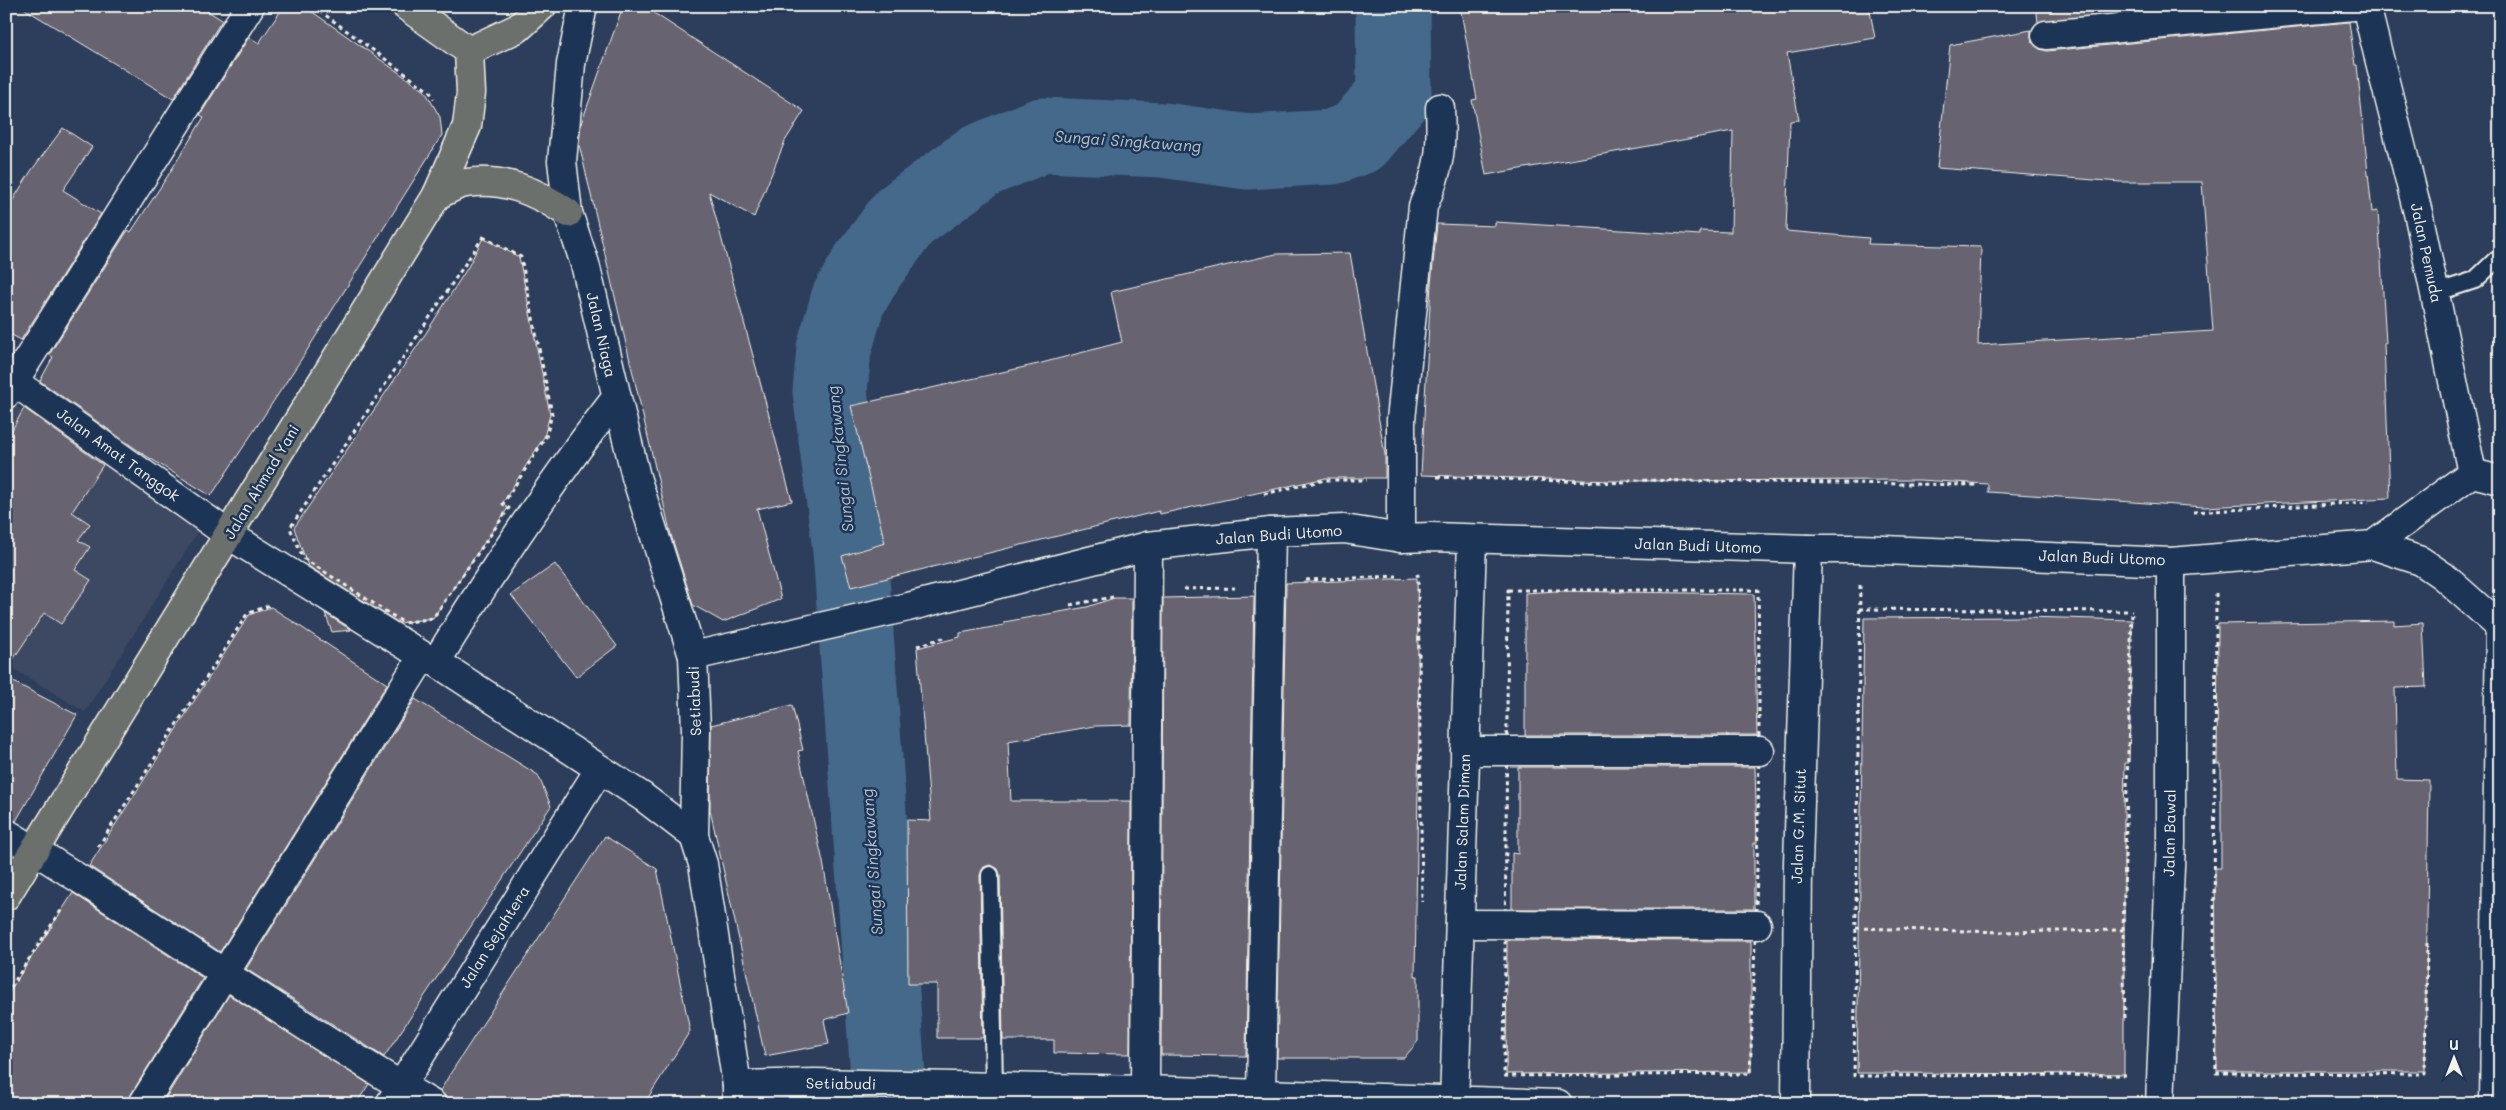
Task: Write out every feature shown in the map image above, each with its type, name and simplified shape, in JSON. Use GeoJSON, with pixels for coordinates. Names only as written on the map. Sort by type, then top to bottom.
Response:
{"type":"FeatureCollection","features":[{"type":"Feature","properties":{"kind":"main road"},"geometry":{"type":"LineString","coordinates":[[406,6],[469,51],[518,28],[542,6]]}},
{"type":"Feature","properties":{"kind":"main road","name":"Jalan Ahmad Yani"},"geometry":{"type":"LineString","coordinates":[[6,896],[437,195],[467,126],[472,93],[469,51]]}},
{"type":"Feature","properties":{"kind":"main road"},"geometry":{"type":"LineString","coordinates":[[437,195],[464,183],[498,182],[541,195],[568,213]]}},
{"type":"Feature","properties":{"kind":"street"},"geometry":{"type":"LineString","coordinates":[[9,384],[250,6]]}},
{"type":"Feature","properties":{"kind":"street","name":"Jalan Niaga"},"geometry":{"type":"LineString","coordinates":[[583,6],[572,64],[562,161],[568,213],[585,264],[636,477],[693,656]]}},
{"type":"Feature","properties":{"kind":"street"},"geometry":{"type":"LineString","coordinates":[[2046,35],[2353,6]]}},
{"type":"Feature","properties":{"kind":"street","name":"Jalan Pemuda"},"geometry":{"type":"LineString","coordinates":[[2366,6],[2419,218],[2472,473]]}},
{"type":"Feature","properties":{"kind":"street"},"geometry":{"type":"LineString","coordinates":[[1401,538],[1400,420],[1423,206],[1435,179],[1442,144],[1440,108]]}},
{"type":"Feature","properties":{"kind":"street","name":"Jalan Amat Tanggok"},"geometry":{"type":"LineString","coordinates":[[9,384],[229,536],[560,741],[599,770]]}},
{"type":"Feature","properties":{"kind":"street"},"geometry":{"type":"LineString","coordinates":[[143,1104],[429,659],[572,456],[616,398]]}},
{"type":"Feature","properties":{"kind":"street"},"geometry":{"type":"LineString","coordinates":[[2373,545],[2472,473],[2500,480]]}},
{"type":"Feature","properties":{"kind":"street","name":"Jalan Budi Utomo"},"geometry":{"type":"LineString","coordinates":[[693,656],[781,637],[1148,546],[1271,532],[1344,529],[1401,538],[1432,537],[1472,540],[1860,549],[2171,562],[2373,545]]}},
{"type":"Feature","properties":{"kind":"street"},"geometry":{"type":"LineString","coordinates":[[1261,1094],[1271,532]]}},
{"type":"Feature","properties":{"kind":"street","name":"Jalan Salam Diman"},"geometry":{"type":"LineString","coordinates":[[1454,1102],[1472,540]]}},
{"type":"Feature","properties":{"kind":"street"},"geometry":{"type":"LineString","coordinates":[[2373,545],[2421,561],[2443,576],[2499,622],[2494,1104]]}},
{"type":"Feature","properties":{"kind":"street"},"geometry":{"type":"LineString","coordinates":[[1145,1090],[1148,546]]}},
{"type":"Feature","properties":{"kind":"street","name":"Jalan G.M. Situt"},"geometry":{"type":"LineString","coordinates":[[1796,1104],[1798,864],[1808,549]]}},
{"type":"Feature","properties":{"kind":"street","name":"Jalan Bawal"},"geometry":{"type":"LineString","coordinates":[[2160,1104],[2171,843],[2171,562]]}},
{"type":"Feature","properties":{"kind":"street","name":"Setiabudi"},"geometry":{"type":"LineString","coordinates":[[693,656],[696,730],[694,836],[703,864],[737,1094],[815,1083],[994,1087],[1062,1097],[1145,1090],[1454,1102],[1558,1104]]}},
{"type":"Feature","properties":{"kind":"street"},"geometry":{"type":"LineString","coordinates":[[1465,751],[1508,753],[1760,751]]}},
{"type":"Feature","properties":{"kind":"street"},"geometry":{"type":"LineString","coordinates":[[599,770],[643,797],[694,836]]}},
{"type":"Feature","properties":{"kind":"street","name":"Jalan Sejahtera"},"geometry":{"type":"LineString","coordinates":[[396,1095],[599,770]]}},
{"type":"Feature","properties":{"kind":"street"},"geometry":{"type":"LineString","coordinates":[[6,833],[131,911],[396,1095],[432,1104]]}},
{"type":"Feature","properties":{"kind":"street"},"geometry":{"type":"LineString","coordinates":[[1460,924],[1757,925]]}},
{"type":"Feature","properties":{"kind":"lane"},"geometry":{"type":"LineString","coordinates":[[2435,293],[2475,280],[2500,256]]}},
{"type":"Feature","properties":{"kind":"lane"},"geometry":{"type":"LineString","coordinates":[[990,875],[994,1087]]}},
{"type":"Feature","properties":{"kind":"path"},"geometry":{"type":"LineString","coordinates":[[313,6],[430,92],[434,100]]}},
{"type":"Feature","properties":{"kind":"path"},"geometry":{"type":"LineString","coordinates":[[483,237],[522,257],[552,414],[546,437],[503,504],[509,508],[433,618],[404,623],[303,558],[290,528],[483,237]]}},
{"type":"Feature","properties":{"kind":"path"},"geometry":{"type":"LineString","coordinates":[[1429,477],[1628,483],[1630,480],[1976,485]]}},
{"type":"Feature","properties":{"kind":"path"},"geometry":{"type":"LineString","coordinates":[[2193,512],[2376,501]]}},
{"type":"Feature","properties":{"kind":"path"},"geometry":{"type":"LineString","coordinates":[[1860,549],[1854,1076],[2126,1075],[2126,1065]]}},
{"type":"Feature","properties":{"kind":"path"},"geometry":{"type":"LineString","coordinates":[[2216,558],[2216,764],[2213,863],[2216,1073],[2425,1074],[2427,940]]}},
{"type":"Feature","properties":{"kind":"path"},"geometry":{"type":"LineString","coordinates":[[2125,1027],[2123,930],[2132,611],[2139,560]]}},
{"type":"Feature","properties":{"kind":"path"},"geometry":{"type":"LineString","coordinates":[[1303,580],[1398,576]]}},
{"type":"Feature","properties":{"kind":"path"},"geometry":{"type":"LineString","coordinates":[[1408,576],[1418,576],[1422,910]]}},
{"type":"Feature","properties":{"kind":"path"},"geometry":{"type":"LineString","coordinates":[[1181,589],[1238,588]]}},
{"type":"Feature","properties":{"kind":"path"},"geometry":{"type":"LineString","coordinates":[[1508,590],[1758,590],[1760,751],[1757,925],[1750,1074],[1504,1076],[1508,753],[1508,590]]}},
{"type":"Feature","properties":{"kind":"path"},"geometry":{"type":"LineString","coordinates":[[97,848],[247,614],[273,604]]}},
{"type":"Feature","properties":{"kind":"path"},"geometry":{"type":"LineString","coordinates":[[1860,609],[2132,611]]}},
{"type":"Feature","properties":{"kind":"path"},"geometry":{"type":"LineString","coordinates":[[6,994],[63,907]]}},
{"type":"Feature","properties":{"kind":"path"},"geometry":{"type":"LineString","coordinates":[[1856,928],[2002,932],[2123,930]]}},
{"type":"Feature","properties":{"kind":"shaded area"},"geometry":{"type":"Polygon","coordinates":[[[6,400],[204,522],[85,712],[6,664],[6,400]]]}},
{"type":"Feature","properties":{"kind":"building"},"geometry":{"type":"Polygon","coordinates":[[[20,6],[200,6],[222,20],[173,99],[20,6]]]}},
{"type":"Feature","properties":{"kind":"building"},"geometry":{"type":"Polygon","coordinates":[[[284,6],[304,6],[425,91],[440,117],[442,135],[306,352],[211,496],[143,454],[40,381],[53,357],[49,355],[128,230],[131,232],[167,177],[204,117],[200,115],[249,37],[259,43],[284,6]]]}},
{"type":"Feature","properties":{"kind":"building"},"geometry":{"type":"Polygon","coordinates":[[[623,6],[643,6],[804,111],[785,141],[754,217],[709,192],[792,501],[757,509],[781,599],[723,622],[693,605],[671,535],[579,144],[581,124],[623,6]]]}},
{"type":"Feature","properties":{"kind":"building"},"geometry":{"type":"Polygon","coordinates":[[[1460,6],[1869,6],[1875,38],[1787,53],[1799,120],[1790,121],[1786,231],[1869,238],[1868,244],[1981,247],[1978,345],[2213,331],[2202,182],[2121,182],[1937,168],[1950,45],[2031,30],[2034,44],[2040,49],[2047,51],[2349,22],[2355,65],[2357,65],[2372,212],[2378,211],[2386,343],[2384,343],[2390,498],[2204,507],[1988,492],[1988,484],[1919,480],[1613,481],[1421,475],[1431,284],[1437,224],[1495,226],[1495,222],[1700,235],[1700,231],[1731,232],[1733,131],[1486,175],[1472,100],[1477,99],[1460,6]]]}},
{"type":"Feature","properties":{"kind":"building"},"geometry":{"type":"Polygon","coordinates":[[[2036,6],[2184,6],[2038,22],[2036,6]]]}},
{"type":"Feature","properties":{"kind":"building"},"geometry":{"type":"Polygon","coordinates":[[[63,128],[92,147],[63,190],[101,214],[21,340],[6,332],[6,211],[31,171],[63,128]]]}},
{"type":"Feature","properties":{"kind":"building"},"geometry":{"type":"Polygon","coordinates":[[[483,238],[519,257],[550,414],[544,437],[502,504],[508,508],[433,618],[399,623],[308,566],[294,528],[426,333],[468,267],[483,238]]]}},
{"type":"Feature","properties":{"kind":"building"},"geometry":{"type":"Polygon","coordinates":[[[1350,253],[1385,455],[1385,478],[1326,478],[1160,514],[1159,511],[851,587],[842,556],[885,543],[851,406],[1038,364],[1122,342],[1111,292],[1276,254],[1350,253]]]}},
{"type":"Feature","properties":{"kind":"building"},"geometry":{"type":"Polygon","coordinates":[[[24,408],[103,465],[72,512],[90,524],[78,540],[90,547],[75,570],[91,580],[61,624],[44,613],[6,670],[6,441],[24,408]]]}},
{"type":"Feature","properties":{"kind":"building"},"geometry":{"type":"Polygon","coordinates":[[[555,564],[617,646],[576,677],[511,595],[555,564]]]}},
{"type":"Feature","properties":{"kind":"building"},"geometry":{"type":"Polygon","coordinates":[[[1417,578],[1419,724],[1415,976],[1418,976],[1418,1041],[1404,1058],[1277,1058],[1286,583],[1417,578]]]}},
{"type":"Feature","properties":{"kind":"building"},"geometry":{"type":"Polygon","coordinates":[[[1555,591],[1754,594],[1757,735],[1525,735],[1525,593],[1555,591]]]}},
{"type":"Feature","properties":{"kind":"building"},"geometry":{"type":"Polygon","coordinates":[[[1254,596],[1246,1056],[1161,1055],[1163,598],[1254,596]]]}},
{"type":"Feature","properties":{"kind":"building"},"geometry":{"type":"Polygon","coordinates":[[[1114,598],[1132,598],[1131,725],[1095,726],[1008,741],[1011,801],[1131,801],[1130,1054],[1054,1053],[1054,1040],[1003,1040],[1000,875],[998,869],[990,865],[984,867],[980,875],[983,1038],[937,1038],[937,984],[908,984],[907,820],[931,821],[917,648],[960,637],[960,633],[1004,625],[1004,622],[1087,607],[1114,598]]]}},
{"type":"Feature","properties":{"kind":"building"},"geometry":{"type":"Polygon","coordinates":[[[271,607],[387,684],[220,952],[89,866],[249,615],[271,607]]]}},
{"type":"Feature","properties":{"kind":"building"},"geometry":{"type":"Polygon","coordinates":[[[325,613],[351,630],[332,632],[325,613]]]}},
{"type":"Feature","properties":{"kind":"building"},"geometry":{"type":"Polygon","coordinates":[[[2026,617],[2132,620],[2129,763],[2125,763],[2124,812],[2124,1074],[1857,1073],[1864,618],[2026,617]]]}},
{"type":"Feature","properties":{"kind":"building"},"geometry":{"type":"Polygon","coordinates":[[[2394,621],[2394,625],[2423,623],[2426,687],[2395,688],[2397,779],[2429,780],[2425,1071],[2217,1071],[2215,868],[2221,868],[2221,764],[2217,764],[2218,624],[2394,621]]]}},
{"type":"Feature","properties":{"kind":"building"},"geometry":{"type":"Polygon","coordinates":[[[6,678],[77,715],[16,821],[6,817],[6,678]]]}},
{"type":"Feature","properties":{"kind":"building"},"geometry":{"type":"Polygon","coordinates":[[[415,699],[538,775],[551,806],[384,1057],[246,969],[415,699]]]}},
{"type":"Feature","properties":{"kind":"building"},"geometry":{"type":"Polygon","coordinates":[[[792,705],[803,750],[798,751],[823,862],[848,1013],[824,1020],[829,1044],[765,1056],[710,810],[711,725],[792,705]]]}},
{"type":"Feature","properties":{"kind":"building"},"geometry":{"type":"Polygon","coordinates":[[[1518,767],[1755,767],[1757,843],[1754,843],[1754,909],[1512,909],[1512,853],[1518,854],[1518,767]]]}},
{"type":"Feature","properties":{"kind":"building"},"geometry":{"type":"Polygon","coordinates":[[[605,836],[657,869],[690,1031],[644,1104],[448,1104],[445,1096],[440,1091],[605,836]]]}},
{"type":"Feature","properties":{"kind":"building"},"geometry":{"type":"Polygon","coordinates":[[[73,893],[203,978],[130,1096],[127,1104],[6,1104],[6,997],[73,893]]]}},
{"type":"Feature","properties":{"kind":"building"},"geometry":{"type":"Polygon","coordinates":[[[1507,940],[1751,941],[1751,1072],[1506,1074],[1507,940]]]}},
{"type":"Feature","properties":{"kind":"building"},"geometry":{"type":"Polygon","coordinates":[[[229,995],[369,1084],[356,1104],[162,1104],[229,995]]]}},
{"type":"Feature","properties":{"kind":"waterway","name":"Sungai Singkawang"},"geometry":{"type":"LineString","coordinates":[[890,1104],[850,550],[830,391],[834,349],[848,300],[868,266],[904,217],[978,162],[1042,135],[1163,140],[1248,152],[1332,147],[1359,137],[1394,95],[1393,6]]}}]}
